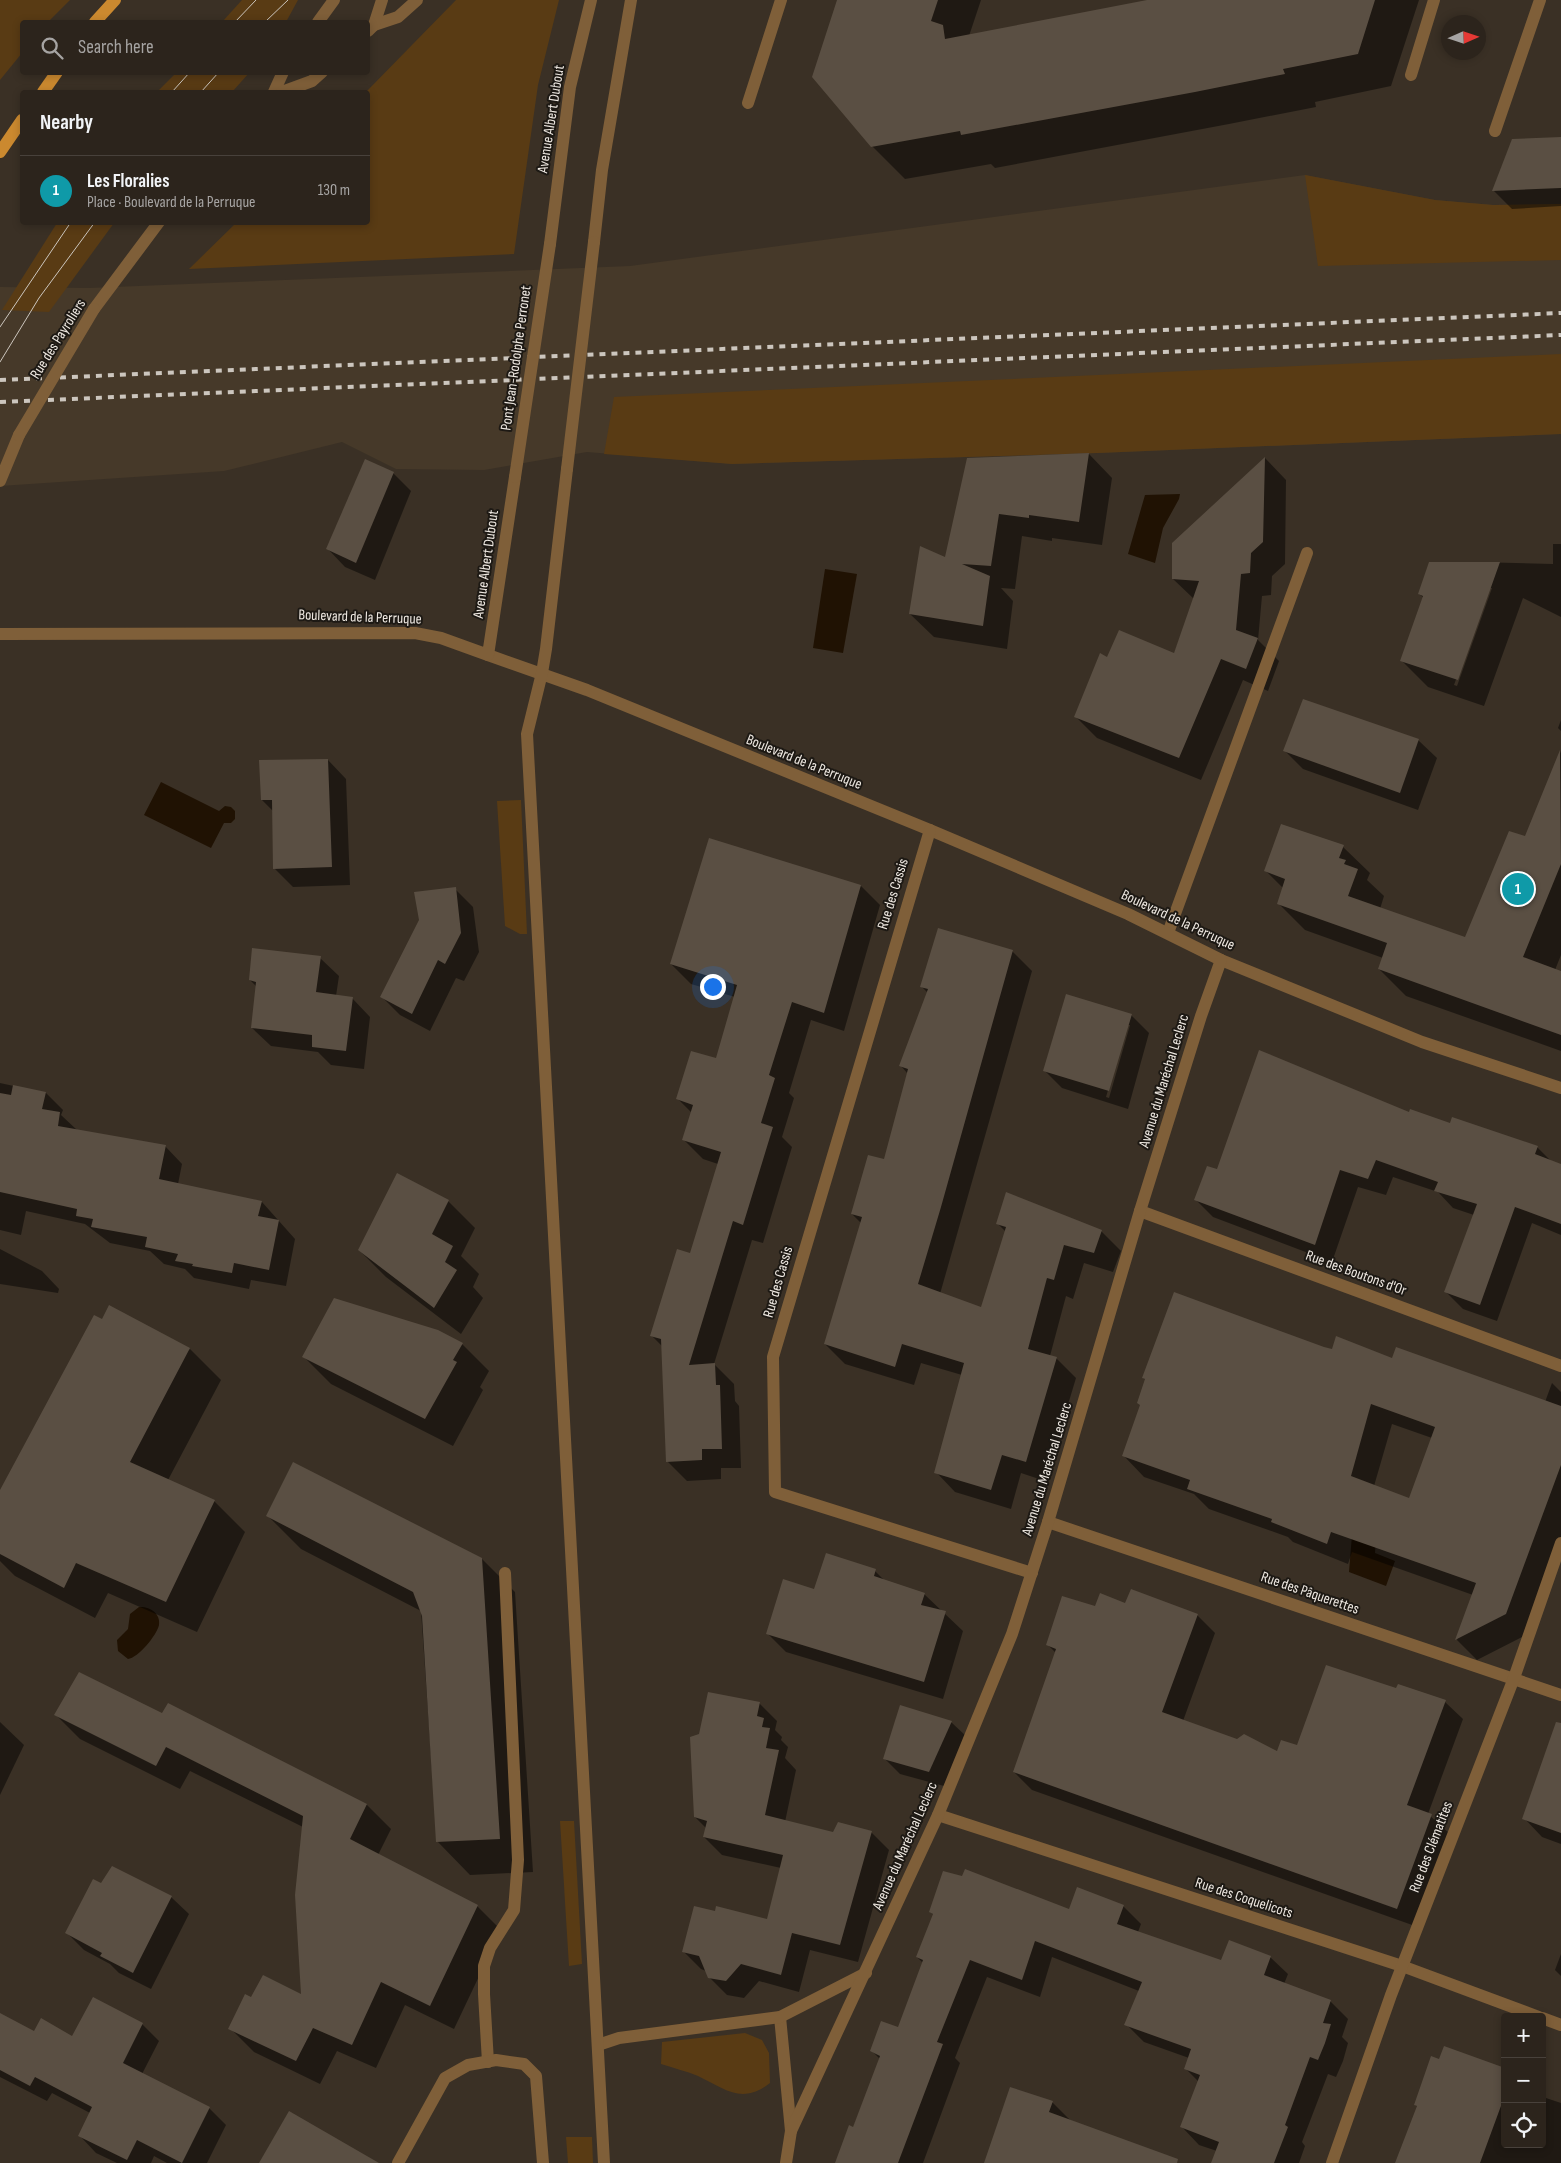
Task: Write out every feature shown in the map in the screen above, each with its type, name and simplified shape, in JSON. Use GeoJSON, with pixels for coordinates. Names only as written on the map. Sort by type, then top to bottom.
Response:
{"type":"FeatureCollection","features":[{"type":"Feature","properties":{"kind":"main road"},"geometry":{"type":"LineString","coordinates":[[97,20],[115,0]]}},
{"type":"Feature","properties":{"kind":"main road"},"geometry":{"type":"LineString","coordinates":[[44,90],[55,75]]}},
{"type":"Feature","properties":{"kind":"main road"},"geometry":{"type":"LineString","coordinates":[[0,152],[20,123]]}},
{"type":"Feature","properties":{"kind":"street"},"geometry":{"type":"LineString","coordinates":[[319,20],[334,0]]}},
{"type":"Feature","properties":{"kind":"street"},"geometry":{"type":"LineString","coordinates":[[371,28],[382,0]]}},
{"type":"Feature","properties":{"kind":"street"},"geometry":{"type":"LineString","coordinates":[[371,28],[398,17],[418,0]]}},
{"type":"Feature","properties":{"kind":"street","name":"Avenue Albert Dubout"},"geometry":{"type":"LineString","coordinates":[[550,244],[570,86],[591,0]]}},
{"type":"Feature","properties":{"kind":"street"},"geometry":{"type":"LineString","coordinates":[[604,2163],[527,734],[542,673],[554,590],[602,170],[630,0]]}},
{"type":"Feature","properties":{"kind":"street"},"geometry":{"type":"LineString","coordinates":[[748,103],[781,0]]}},
{"type":"Feature","properties":{"kind":"street"},"geometry":{"type":"LineString","coordinates":[[1411,75],[1434,0]]}},
{"type":"Feature","properties":{"kind":"street"},"geometry":{"type":"LineString","coordinates":[[1495,131],[1540,0]]}},
{"type":"Feature","properties":{"kind":"street"},"geometry":{"type":"LineString","coordinates":[[275,90],[282,75]]}},
{"type":"Feature","properties":{"kind":"street"},"geometry":{"type":"LineString","coordinates":[[288,90],[312,82],[319,75]]}},
{"type":"Feature","properties":{"kind":"street","name":"Rue des Payroliers"},"geometry":{"type":"LineString","coordinates":[[0,481],[19,435],[94,309],[156,225]]}},
{"type":"Feature","properties":{"kind":"street","name":"Pont Jean-Rodolphe Perronet"},"geometry":{"type":"LineString","coordinates":[[515,477],[550,244]]}},
{"type":"Feature","properties":{"kind":"street","name":"Avenue Albert Dubout"},"geometry":{"type":"LineString","coordinates":[[488,655],[515,477]]}},
{"type":"Feature","properties":{"kind":"street"},"geometry":{"type":"LineString","coordinates":[[1168,933],[1307,553]]}},
{"type":"Feature","properties":{"kind":"street","name":"Boulevard de la Perruque"},"geometry":{"type":"LineString","coordinates":[[0,634],[415,632],[441,638],[542,673],[930,830],[1128,914],[1221,960],[1422,1042],[1561,1088]]}},
{"type":"Feature","properties":{"kind":"street","name":"Rue des Cassis"},"geometry":{"type":"LineString","coordinates":[[930,830],[773,1357],[775,1492],[1032,1573]]}},
{"type":"Feature","properties":{"kind":"street","name":"Avenue du Maréchal Leclerc"},"geometry":{"type":"LineString","coordinates":[[786,2163],[792,2131],[938,1815],[1012,1634],[1048,1522],[1140,1211],[1201,1016],[1221,960]]}},
{"type":"Feature","properties":{"kind":"street","name":"Rue des Boutons d'Or"},"geometry":{"type":"LineString","coordinates":[[1140,1211],[1561,1366]]}},
{"type":"Feature","properties":{"kind":"street","name":"Rue des Pâquerettes"},"geometry":{"type":"LineString","coordinates":[[1048,1522],[1074,1529],[1491,1673],[1514,1678],[1561,1695]]}},
{"type":"Feature","properties":{"kind":"street","name":"Rue des Clématites"},"geometry":{"type":"LineString","coordinates":[[1332,2163],[1402,1966],[1514,1678],[1561,1542]]}},
{"type":"Feature","properties":{"kind":"street"},"geometry":{"type":"LineString","coordinates":[[488,2062],[484,1966],[490,1948],[514,1910],[518,1860],[505,1573]]}},
{"type":"Feature","properties":{"kind":"street","name":"Rue des Coquelicots"},"geometry":{"type":"LineString","coordinates":[[938,1815],[1402,1966],[1530,2013]]}},
{"type":"Feature","properties":{"kind":"street"},"geometry":{"type":"LineString","coordinates":[[598,2045],[628,2036],[780,2017],[866,1973]]}},
{"type":"Feature","properties":{"kind":"street","name":"Avenue du Maréchal Leclerc"},"geometry":{"type":"LineString","coordinates":[[780,2017],[792,2131]]}},
{"type":"Feature","properties":{"kind":"street","name":"Rue des Coquelicots"},"geometry":{"type":"LineString","coordinates":[[1546,2019],[1561,2025]]}},
{"type":"Feature","properties":{"kind":"street"},"geometry":{"type":"LineString","coordinates":[[398,2163],[445,2078],[468,2065],[496,2060],[524,2064],[536,2076],[543,2163]]}},
{"type":"Feature","properties":{"kind":"shaded area"},"geometry":{"type":"Polygon","coordinates":[[[0,0],[70,0],[50,20],[20,20],[20,55],[0,80],[0,0]]]}},
{"type":"Feature","properties":{"kind":"shaded area"},"geometry":{"type":"Polygon","coordinates":[[[242,0],[298,0],[287,20],[224,20],[242,0]]]}},
{"type":"Feature","properties":{"kind":"shaded area"},"geometry":{"type":"Polygon","coordinates":[[[456,0],[559,0],[538,85],[514,254],[189,269],[234,225],[370,225],[370,90],[368,90],[456,0]]]}},
{"type":"Feature","properties":{"kind":"shaded area"},"geometry":{"type":"Polygon","coordinates":[[[174,75],[247,75],[234,90],[159,90],[174,75]]]}},
{"type":"Feature","properties":{"kind":"shaded area"},"geometry":{"type":"Polygon","coordinates":[[[1305,175],[1435,200],[1493,205],[1561,204],[1561,434],[1098,453],[732,464],[587,452],[484,470],[396,469],[342,442],[224,471],[0,486],[0,287],[89,288],[630,266],[1305,175]]]}},
{"type":"Feature","properties":{"kind":"shaded area"},"geometry":{"type":"Polygon","coordinates":[[[1305,175],[1435,200],[1493,205],[1561,204],[1561,260],[1318,266],[1305,175]]]}},
{"type":"Feature","properties":{"kind":"shaded area"},"geometry":{"type":"Polygon","coordinates":[[[56,225],[113,225],[49,312],[2,310],[56,225]]]}},
{"type":"Feature","properties":{"kind":"shaded area"},"geometry":{"type":"Polygon","coordinates":[[[1561,354],[1561,434],[1098,453],[732,464],[604,454],[614,397],[1561,354]]]}},
{"type":"Feature","properties":{"kind":"shaded area"},"geometry":{"type":"Polygon","coordinates":[[[1180,494],[1163,528],[1155,563],[1128,554],[1145,495],[1180,494]]]}},
{"type":"Feature","properties":{"kind":"shaded area"},"geometry":{"type":"Polygon","coordinates":[[[825,569],[857,574],[843,653],[813,648],[825,569]]]}},
{"type":"Feature","properties":{"kind":"shaded area"},"geometry":{"type":"Polygon","coordinates":[[[161,782],[219,811],[225,806],[231,807],[235,811],[235,819],[231,823],[224,823],[211,848],[144,815],[161,782]]]}},
{"type":"Feature","properties":{"kind":"shaded area"},"geometry":{"type":"Polygon","coordinates":[[[521,800],[527,934],[520,934],[505,926],[497,801],[521,800]]]}},
{"type":"Feature","properties":{"kind":"shaded area"},"geometry":{"type":"Polygon","coordinates":[[[1352,1535],[1376,1538],[1375,1553],[1395,1561],[1386,1586],[1349,1572],[1352,1535]]]}},
{"type":"Feature","properties":{"kind":"shaded area"},"geometry":{"type":"Polygon","coordinates":[[[139,1607],[154,1611],[158,1617],[159,1625],[155,1634],[137,1655],[128,1659],[118,1651],[117,1640],[128,1629],[130,1614],[139,1607]]]}},
{"type":"Feature","properties":{"kind":"shaded area"},"geometry":{"type":"Polygon","coordinates":[[[560,1821],[574,1821],[582,1964],[569,1966],[560,1821]]]}},
{"type":"Feature","properties":{"kind":"shaded area"},"geometry":{"type":"Polygon","coordinates":[[[745,2033],[762,2040],[769,2053],[770,2083],[760,2090],[751,2093],[734,2093],[698,2076],[661,2064],[662,2042],[745,2033]]]}},
{"type":"Feature","properties":{"kind":"shaded area"},"geometry":{"type":"Polygon","coordinates":[[[566,2137],[592,2137],[593,2163],[568,2163],[566,2137]]]}},
{"type":"Feature","properties":{"kind":"building"},"geometry":{"type":"Polygon","coordinates":[[[837,0],[938,0],[931,21],[943,25],[945,39],[1147,0],[1375,0],[1358,54],[1283,69],[1285,74],[1195,92],[961,135],[960,131],[871,147],[812,77],[837,0]]]}},
{"type":"Feature","properties":{"kind":"building"},"geometry":{"type":"Polygon","coordinates":[[[1561,137],[1561,188],[1492,191],[1512,139],[1561,137]]]}},
{"type":"Feature","properties":{"kind":"building"},"geometry":{"type":"Polygon","coordinates":[[[1089,453],[1079,522],[1029,515],[1029,518],[999,514],[991,566],[962,564],[990,576],[983,626],[909,614],[920,546],[945,557],[967,458],[1089,453]]]}},
{"type":"Feature","properties":{"kind":"building"},"geometry":{"type":"Polygon","coordinates":[[[1265,457],[1263,542],[1251,553],[1250,573],[1241,574],[1236,630],[1258,638],[1246,669],[1221,659],[1179,758],[1074,717],[1100,653],[1107,657],[1119,630],[1174,653],[1199,581],[1172,579],[1172,543],[1265,457]]]}},
{"type":"Feature","properties":{"kind":"building"},"geometry":{"type":"Polygon","coordinates":[[[365,459],[394,472],[356,563],[326,549],[365,459]]]}},
{"type":"Feature","properties":{"kind":"building"},"geometry":{"type":"Polygon","coordinates":[[[1429,562],[1500,562],[1458,680],[1400,661],[1423,596],[1418,594],[1429,562]]]}},
{"type":"Feature","properties":{"kind":"building"},"geometry":{"type":"Polygon","coordinates":[[[1303,699],[1419,739],[1400,793],[1283,751],[1303,699]]]}},
{"type":"Feature","properties":{"kind":"building"},"geometry":{"type":"Polygon","coordinates":[[[1560,750],[1561,864],[1523,957],[1561,971],[1561,1035],[1378,969],[1387,943],[1277,904],[1285,879],[1264,871],[1281,824],[1344,845],[1339,858],[1346,860],[1344,864],[1358,869],[1348,896],[1465,937],[1509,831],[1525,836],[1560,750]]]}},
{"type":"Feature","properties":{"kind":"building"},"geometry":{"type":"Polygon","coordinates":[[[328,759],[332,867],[273,869],[272,800],[261,800],[259,760],[328,759]]]}},
{"type":"Feature","properties":{"kind":"building"},"geometry":{"type":"Polygon","coordinates":[[[709,838],[861,885],[824,1013],[792,1002],[769,1075],[775,1078],[761,1123],[773,1127],[743,1225],[733,1221],[689,1365],[715,1363],[716,1385],[720,1385],[722,1449],[702,1449],[702,1460],[666,1462],[661,1339],[650,1336],[677,1249],[690,1253],[721,1152],[682,1140],[693,1105],[676,1099],[691,1051],[716,1058],[737,985],[670,964],[709,838]]]}},
{"type":"Feature","properties":{"kind":"building"},"geometry":{"type":"Polygon","coordinates":[[[456,887],[461,933],[445,964],[438,960],[412,1014],[380,997],[419,920],[414,892],[456,887]]]}},
{"type":"Feature","properties":{"kind":"building"},"geometry":{"type":"Polygon","coordinates":[[[938,928],[1013,950],[918,1284],[981,1307],[1006,1227],[996,1224],[1006,1192],[1102,1230],[1094,1253],[1064,1245],[1054,1280],[1047,1278],[1028,1349],[1057,1357],[1026,1462],[1002,1455],[991,1490],[934,1473],[964,1363],[902,1344],[895,1367],[824,1344],[862,1217],[851,1214],[868,1155],[884,1159],[908,1069],[899,1066],[928,989],[920,987],[938,928]]]}},
{"type":"Feature","properties":{"kind":"building"},"geometry":{"type":"Polygon","coordinates":[[[252,948],[321,956],[316,992],[353,997],[346,1051],[312,1047],[312,1035],[251,1028],[256,982],[249,980],[252,948]]]}},
{"type":"Feature","properties":{"kind":"building"},"geometry":{"type":"Polygon","coordinates":[[[1066,994],[1132,1014],[1109,1091],[1043,1071],[1066,994]]]}},
{"type":"Feature","properties":{"kind":"building"},"geometry":{"type":"Polygon","coordinates":[[[1259,1050],[1409,1112],[1410,1109],[1450,1123],[1452,1117],[1538,1146],[1535,1154],[1561,1164],[1561,1224],[1515,1207],[1480,1305],[1444,1292],[1477,1204],[1434,1191],[1438,1182],[1376,1160],[1368,1179],[1340,1170],[1315,1245],[1194,1200],[1207,1166],[1217,1169],[1259,1050]]]}},
{"type":"Feature","properties":{"kind":"building"},"geometry":{"type":"Polygon","coordinates":[[[13,1085],[46,1092],[42,1109],[60,1112],[58,1126],[166,1145],[159,1179],[262,1201],[258,1216],[279,1220],[269,1270],[234,1263],[232,1273],[192,1266],[193,1264],[175,1261],[178,1254],[145,1247],[147,1237],[91,1227],[93,1219],[76,1216],[77,1209],[0,1192],[0,1093],[11,1095],[13,1085]]]}},
{"type":"Feature","properties":{"kind":"building"},"geometry":{"type":"Polygon","coordinates":[[[397,1173],[449,1200],[432,1234],[453,1246],[445,1262],[457,1270],[434,1308],[358,1250],[397,1173]]]}},
{"type":"Feature","properties":{"kind":"building"},"geometry":{"type":"Polygon","coordinates":[[[1174,1292],[1324,1347],[1332,1349],[1336,1336],[1392,1358],[1396,1347],[1561,1406],[1561,1465],[1506,1614],[1455,1640],[1476,1583],[1331,1532],[1327,1544],[1271,1522],[1272,1519],[1187,1489],[1190,1480],[1122,1456],[1140,1405],[1137,1403],[1145,1379],[1142,1378],[1174,1292]],[[1371,1404],[1351,1476],[1409,1498],[1435,1427],[1371,1404]]]}},
{"type":"Feature","properties":{"kind":"building"},"geometry":{"type":"Polygon","coordinates":[[[334,1298],[438,1330],[463,1343],[453,1360],[457,1362],[425,1419],[302,1357],[334,1298]]]}},
{"type":"Feature","properties":{"kind":"building"},"geometry":{"type":"Polygon","coordinates":[[[109,1305],[190,1348],[130,1462],[215,1500],[166,1602],[76,1563],[64,1588],[0,1554],[0,1490],[94,1315],[102,1319],[109,1305]]]}},
{"type":"Feature","properties":{"kind":"building"},"geometry":{"type":"Polygon","coordinates":[[[293,1462],[482,1558],[500,1839],[436,1842],[422,1616],[413,1592],[266,1516],[293,1462]]]}},
{"type":"Feature","properties":{"kind":"building"},"geometry":{"type":"Polygon","coordinates":[[[826,1553],[876,1569],[874,1576],[925,1593],[921,1605],[946,1611],[924,1682],[766,1634],[783,1579],[814,1589],[826,1553]]]}},
{"type":"Feature","properties":{"kind":"building"},"geometry":{"type":"Polygon","coordinates":[[[1131,1589],[1198,1614],[1162,1712],[1237,1739],[1244,1734],[1277,1751],[1281,1740],[1297,1745],[1326,1665],[1396,1688],[1398,1684],[1446,1700],[1407,1805],[1432,1814],[1397,1909],[1013,1772],[1056,1649],[1046,1645],[1062,1596],[1095,1606],[1100,1593],[1125,1603],[1131,1589]]]}},
{"type":"Feature","properties":{"kind":"building"},"geometry":{"type":"Polygon","coordinates":[[[79,1672],[162,1713],[168,1703],[367,1804],[350,1839],[478,1905],[430,2006],[381,1982],[352,2045],[313,2028],[296,2061],[228,2029],[245,1994],[251,1997],[263,1975],[301,1994],[295,1895],[303,1816],[166,1747],[156,1766],[54,1715],[79,1672]]]}},
{"type":"Feature","properties":{"kind":"building"},"geometry":{"type":"Polygon","coordinates":[[[708,1692],[760,1702],[757,1716],[764,1718],[762,1727],[770,1728],[766,1748],[779,1750],[765,1815],[833,1832],[838,1822],[872,1831],[840,1945],[792,1933],[781,1975],[741,1964],[726,1981],[708,1978],[699,1956],[682,1952],[694,1906],[715,1911],[716,1906],[767,1919],[783,1855],[703,1837],[707,1821],[694,1817],[690,1737],[699,1734],[708,1692]]]}},
{"type":"Feature","properties":{"kind":"building"},"geometry":{"type":"Polygon","coordinates":[[[900,1705],[952,1721],[929,1772],[883,1759],[900,1705]]]}},
{"type":"Feature","properties":{"kind":"building"},"geometry":{"type":"Polygon","coordinates":[[[1556,1722],[1561,1723],[1561,1833],[1522,1819],[1556,1722]]]}},
{"type":"Feature","properties":{"kind":"building"},"geometry":{"type":"Polygon","coordinates":[[[112,1866],[172,1896],[133,1973],[100,1956],[102,1953],[65,1933],[93,1879],[101,1883],[112,1866]]]}},
{"type":"Feature","properties":{"kind":"building"},"geometry":{"type":"Polygon","coordinates":[[[965,1869],[1069,1909],[1077,1887],[1124,1905],[1117,1924],[1221,1960],[1229,1940],[1271,1956],[1264,1975],[1331,2000],[1323,2023],[1331,2024],[1325,2043],[1318,2060],[1310,2057],[1285,2125],[1288,2127],[1274,2163],[1211,2163],[1219,2142],[1180,2127],[1200,2075],[1184,2069],[1191,2049],[1124,2025],[1142,1982],[1035,1941],[1022,1980],[970,1960],[937,2042],[943,2044],[898,2163],[835,2163],[849,2125],[853,2127],[880,2056],[870,2051],[881,2021],[898,2027],[923,1960],[916,1957],[933,1914],[929,1912],[943,1871],[962,1876],[965,1869]]]}},
{"type":"Feature","properties":{"kind":"building"},"geometry":{"type":"Polygon","coordinates":[[[93,1997],[143,2023],[123,2063],[210,2107],[182,2163],[137,2140],[127,2160],[78,2136],[92,2107],[35,2077],[30,2086],[0,2070],[0,2013],[34,2031],[41,2018],[72,2036],[93,1997]]]}},
{"type":"Feature","properties":{"kind":"building"},"geometry":{"type":"Polygon","coordinates":[[[1444,2046],[1501,2067],[1501,2106],[1480,2163],[1395,2163],[1417,2106],[1414,2105],[1431,2056],[1439,2059],[1444,2046]]]}},
{"type":"Feature","properties":{"kind":"building"},"geometry":{"type":"Polygon","coordinates":[[[1010,2087],[1053,2101],[1049,2112],[1178,2159],[1177,2163],[984,2163],[1010,2087]]]}},
{"type":"Feature","properties":{"kind":"building"},"geometry":{"type":"Polygon","coordinates":[[[289,2111],[379,2163],[259,2163],[289,2111]]]}},
{"type":"Feature","properties":{"kind":"tram line"},"geometry":{"type":"LineString","coordinates":[[237,20],[256,0]]}},
{"type":"Feature","properties":{"kind":"tram line"},"geometry":{"type":"LineString","coordinates":[[267,20],[288,0]]}},
{"type":"Feature","properties":{"kind":"tram line"},"geometry":{"type":"LineString","coordinates":[[174,90],[187,75]]}},
{"type":"Feature","properties":{"kind":"tram line"},"geometry":{"type":"LineString","coordinates":[[203,90],[216,75]]}},
{"type":"Feature","properties":{"kind":"tram line"},"geometry":{"type":"LineString","coordinates":[[0,327],[69,225]]}},
{"type":"Feature","properties":{"kind":"tram line"},"geometry":{"type":"LineString","coordinates":[[0,362],[39,298],[93,225]]}},
{"type":"Feature","properties":{"kind":"railway"},"geometry":{"type":"LineString","coordinates":[[0,380],[1561,313]]}},
{"type":"Feature","properties":{"kind":"railway"},"geometry":{"type":"LineString","coordinates":[[0,402],[1561,335]]}},
{"type":"Feature","properties":{"kind":"place","name":"Les Floralies"},"geometry":{"type":"Point","coordinates":[1518,889]}}]}
